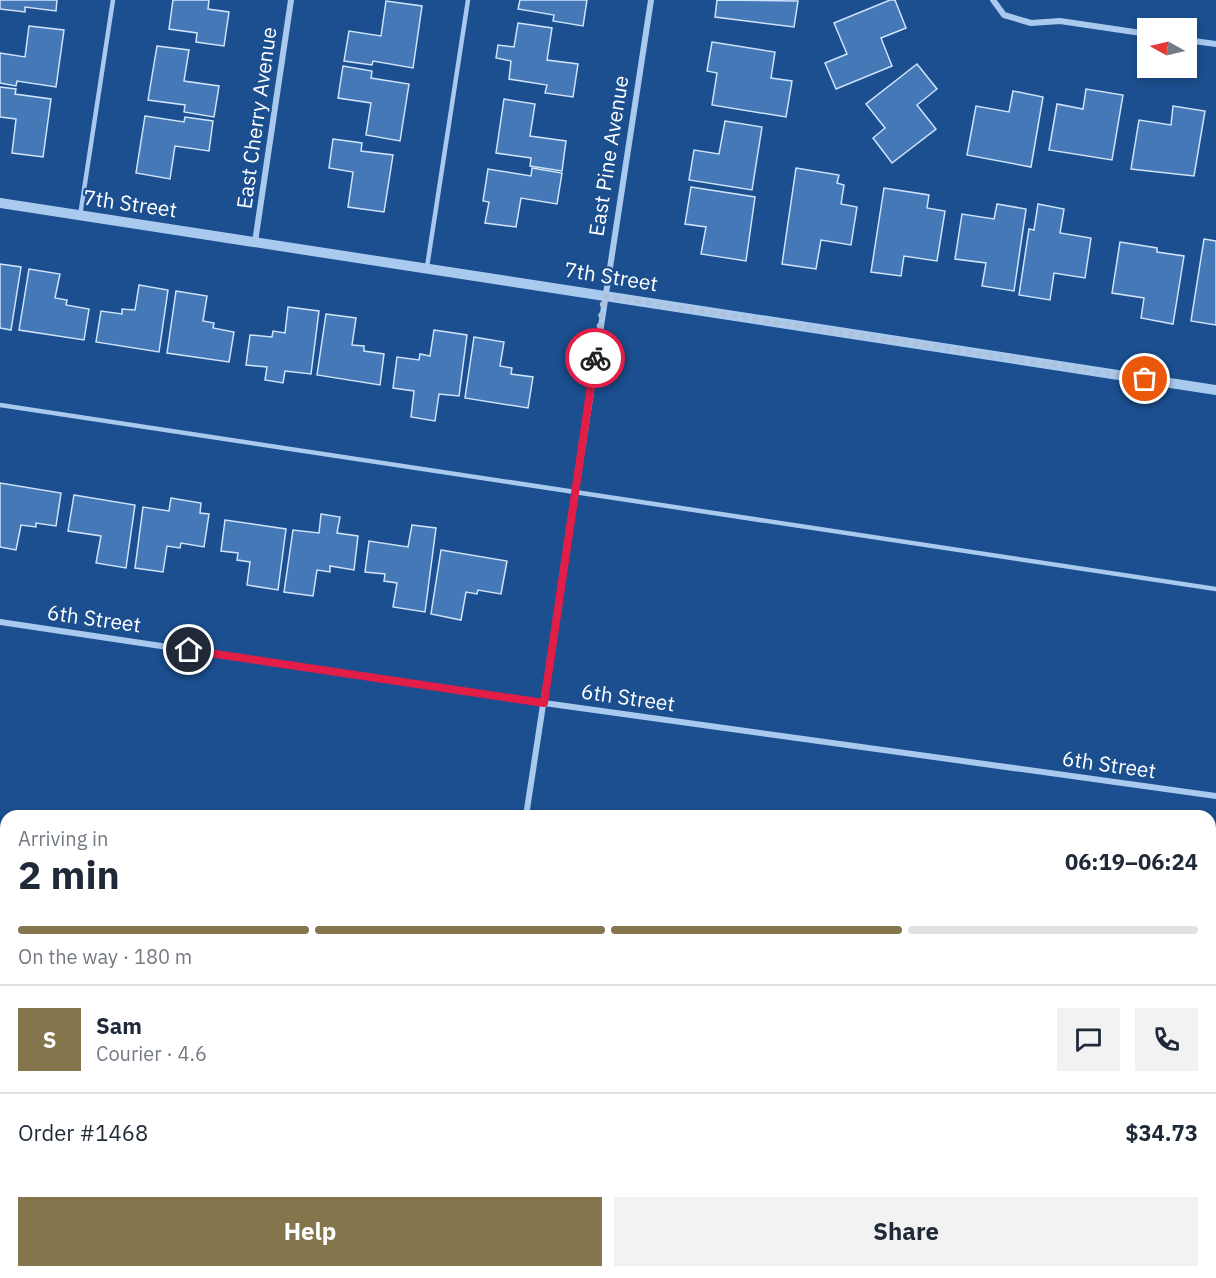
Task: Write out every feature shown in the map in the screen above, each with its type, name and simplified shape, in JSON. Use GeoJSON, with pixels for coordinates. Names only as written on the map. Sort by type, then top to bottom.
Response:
{"type":"FeatureCollection","features":[{"type":"Feature","properties":{"kind":"street","name":"East Cherry Avenue"},"geometry":{"type":"LineString","coordinates":[[255,242],[291,0]]}},
{"type":"Feature","properties":{"kind":"street","name":"East Pine Avenue"},"geometry":{"type":"LineString","coordinates":[[527,810],[651,0]]}},
{"type":"Feature","properties":{"kind":"street"},"geometry":{"type":"LineString","coordinates":[[993,0],[1004,15],[1031,23],[1060,21],[1137,32]]}},
{"type":"Feature","properties":{"kind":"street"},"geometry":{"type":"LineString","coordinates":[[1197,41],[1216,44]]}},
{"type":"Feature","properties":{"kind":"street","name":"7th Street"},"geometry":{"type":"LineString","coordinates":[[0,203],[1216,390]]}},
{"type":"Feature","properties":{"kind":"street","name":"6th Street"},"geometry":{"type":"LineString","coordinates":[[0,622],[544,703],[1216,796]]}},
{"type":"Feature","properties":{"kind":"lane"},"geometry":{"type":"LineString","coordinates":[[80,216],[113,0]]}},
{"type":"Feature","properties":{"kind":"lane"},"geometry":{"type":"LineString","coordinates":[[427,267],[468,0]]}},
{"type":"Feature","properties":{"kind":"lane"},"geometry":{"type":"LineString","coordinates":[[0,405],[1216,589]]}},
{"type":"Feature","properties":{"kind":"building"},"geometry":{"type":"Polygon","coordinates":[[[0,0],[57,0],[56,11],[25,7],[25,12],[0,9],[0,0]]]}},
{"type":"Feature","properties":{"kind":"building"},"geometry":{"type":"Polygon","coordinates":[[[173,0],[209,0],[208,9],[229,12],[224,46],[196,42],[197,33],[169,29],[173,0]]]}},
{"type":"Feature","properties":{"kind":"building"},"geometry":{"type":"Polygon","coordinates":[[[520,0],[587,0],[583,26],[553,21],[554,15],[518,9],[520,0]]]}},
{"type":"Feature","properties":{"kind":"building"},"geometry":{"type":"Polygon","coordinates":[[[717,0],[798,1],[794,27],[715,17],[717,0]]]}},
{"type":"Feature","properties":{"kind":"building"},"geometry":{"type":"Polygon","coordinates":[[[895,0],[906,28],[881,38],[892,66],[836,89],[825,63],[847,54],[834,23],[895,0]]]}},
{"type":"Feature","properties":{"kind":"building"},"geometry":{"type":"Polygon","coordinates":[[[386,1],[422,6],[413,68],[373,61],[372,65],[344,61],[349,31],[381,36],[386,1]]]}},
{"type":"Feature","properties":{"kind":"building"},"geometry":{"type":"Polygon","coordinates":[[[518,23],[552,28],[547,60],[578,64],[573,97],[545,93],[547,85],[509,79],[511,61],[496,58],[498,45],[514,47],[518,23]]]}},
{"type":"Feature","properties":{"kind":"building"},"geometry":{"type":"Polygon","coordinates":[[[29,26],[64,30],[56,87],[17,81],[16,86],[0,83],[0,53],[25,57],[29,26]]]}},
{"type":"Feature","properties":{"kind":"building"},"geometry":{"type":"Polygon","coordinates":[[[712,42],[775,52],[771,78],[792,81],[786,117],[712,105],[717,73],[707,71],[712,42]]]}},
{"type":"Feature","properties":{"kind":"building"},"geometry":{"type":"Polygon","coordinates":[[[157,46],[189,50],[184,81],[219,86],[214,117],[184,112],[185,105],[148,100],[157,46]]]}},
{"type":"Feature","properties":{"kind":"building"},"geometry":{"type":"Polygon","coordinates":[[[917,64],[937,89],[917,105],[936,129],[892,163],[873,138],[885,128],[866,104],[917,64]]]}},
{"type":"Feature","properties":{"kind":"building"},"geometry":{"type":"Polygon","coordinates":[[[343,66],[372,71],[371,78],[409,84],[400,141],[366,135],[371,103],[338,98],[343,66]]]}},
{"type":"Feature","properties":{"kind":"building"},"geometry":{"type":"Polygon","coordinates":[[[0,87],[16,89],[15,94],[51,99],[43,157],[12,153],[16,119],[0,117],[0,87]]]}},
{"type":"Feature","properties":{"kind":"building"},"geometry":{"type":"Polygon","coordinates":[[[1086,89],[1123,95],[1112,160],[1049,150],[1057,104],[1083,109],[1086,89]]]}},
{"type":"Feature","properties":{"kind":"building"},"geometry":{"type":"Polygon","coordinates":[[[1013,91],[1043,97],[1031,167],[967,155],[976,106],[1009,112],[1013,91]]]}},
{"type":"Feature","properties":{"kind":"building"},"geometry":{"type":"Polygon","coordinates":[[[504,99],[535,104],[530,136],[566,141],[562,171],[530,166],[531,158],[496,153],[504,99]]]}},
{"type":"Feature","properties":{"kind":"building"},"geometry":{"type":"Polygon","coordinates":[[[1173,106],[1205,111],[1194,176],[1131,169],[1139,120],[1171,125],[1173,106]]]}},
{"type":"Feature","properties":{"kind":"building"},"geometry":{"type":"Polygon","coordinates":[[[145,116],[184,122],[185,117],[213,121],[209,151],[175,146],[170,179],[136,173],[145,116]]]}},
{"type":"Feature","properties":{"kind":"building"},"geometry":{"type":"Polygon","coordinates":[[[725,121],[762,127],[752,190],[689,180],[694,150],[719,154],[725,121]]]}},
{"type":"Feature","properties":{"kind":"building"},"geometry":{"type":"Polygon","coordinates":[[[333,139],[362,143],[361,151],[393,155],[384,212],[348,207],[353,172],[329,168],[333,139]]]}},
{"type":"Feature","properties":{"kind":"building"},"geometry":{"type":"Polygon","coordinates":[[[532,168],[562,173],[557,204],[521,198],[516,227],[485,223],[489,202],[483,201],[488,169],[531,176],[532,168]]]}},
{"type":"Feature","properties":{"kind":"building"},"geometry":{"type":"Polygon","coordinates":[[[796,168],[839,175],[837,183],[844,185],[841,204],[857,207],[851,245],[821,240],[816,269],[782,264],[796,168]]]}},
{"type":"Feature","properties":{"kind":"building"},"geometry":{"type":"Polygon","coordinates":[[[691,187],[755,197],[746,261],[701,254],[706,227],[685,224],[691,187]]]}},
{"type":"Feature","properties":{"kind":"building"},"geometry":{"type":"Polygon","coordinates":[[[884,188],[929,195],[927,208],[945,211],[937,261],[904,256],[901,276],[871,272],[884,188]]]}},
{"type":"Feature","properties":{"kind":"building"},"geometry":{"type":"Polygon","coordinates":[[[997,204],[1026,209],[1014,291],[982,286],[986,263],[955,259],[962,214],[994,219],[997,204]]]}},
{"type":"Feature","properties":{"kind":"building"},"geometry":{"type":"Polygon","coordinates":[[[1038,204],[1064,209],[1060,233],[1091,238],[1085,278],[1054,273],[1050,300],[1019,295],[1029,229],[1034,230],[1038,204]]]}},
{"type":"Feature","properties":{"kind":"building"},"geometry":{"type":"Polygon","coordinates":[[[1204,239],[1216,241],[1216,325],[1191,321],[1204,239]]]}},
{"type":"Feature","properties":{"kind":"building"},"geometry":{"type":"Polygon","coordinates":[[[1120,242],[1157,248],[1157,252],[1184,256],[1173,324],[1141,318],[1144,298],[1112,293],[1120,242]]]}},
{"type":"Feature","properties":{"kind":"building"},"geometry":{"type":"Polygon","coordinates":[[[0,264],[21,267],[11,330],[0,328],[0,264]]]}},
{"type":"Feature","properties":{"kind":"building"},"geometry":{"type":"Polygon","coordinates":[[[29,269],[60,274],[55,298],[67,300],[66,305],[89,309],[84,340],[19,330],[29,269]]]}},
{"type":"Feature","properties":{"kind":"building"},"geometry":{"type":"Polygon","coordinates":[[[139,285],[168,290],[159,352],[96,342],[101,311],[122,314],[122,309],[135,310],[139,285]]]}},
{"type":"Feature","properties":{"kind":"building"},"geometry":{"type":"Polygon","coordinates":[[[176,291],[207,296],[203,321],[214,323],[213,328],[234,332],[229,362],[167,353],[176,291]]]}},
{"type":"Feature","properties":{"kind":"building"},"geometry":{"type":"Polygon","coordinates":[[[288,307],[319,311],[311,374],[285,371],[283,383],[265,380],[267,367],[246,365],[250,335],[272,337],[273,331],[285,333],[288,307]]]}},
{"type":"Feature","properties":{"kind":"building"},"geometry":{"type":"Polygon","coordinates":[[[326,314],[356,318],[352,345],[364,346],[364,351],[384,354],[380,385],[317,375],[326,314]]]}},
{"type":"Feature","properties":{"kind":"building"},"geometry":{"type":"Polygon","coordinates":[[[434,330],[467,335],[459,396],[439,394],[435,421],[411,417],[414,391],[393,388],[397,357],[419,360],[420,354],[430,356],[434,330]]]}},
{"type":"Feature","properties":{"kind":"building"},"geometry":{"type":"Polygon","coordinates":[[[474,337],[504,342],[500,366],[512,368],[511,374],[533,377],[528,408],[465,398],[474,337]]]}},
{"type":"Feature","properties":{"kind":"building"},"geometry":{"type":"Polygon","coordinates":[[[0,483],[61,493],[56,526],[36,523],[36,527],[21,525],[16,550],[0,547],[0,483]]]}},
{"type":"Feature","properties":{"kind":"building"},"geometry":{"type":"Polygon","coordinates":[[[74,495],[135,505],[126,568],[96,563],[101,536],[68,531],[74,495]]]}},
{"type":"Feature","properties":{"kind":"building"},"geometry":{"type":"Polygon","coordinates":[[[171,498],[201,503],[200,513],[209,514],[204,547],[181,543],[180,548],[167,546],[163,572],[135,568],[143,507],[169,511],[171,498]]]}},
{"type":"Feature","properties":{"kind":"building"},"geometry":{"type":"Polygon","coordinates":[[[321,514],[340,517],[337,533],[358,536],[354,570],[330,566],[330,572],[317,570],[313,596],[284,592],[293,530],[319,533],[321,514]]]}},
{"type":"Feature","properties":{"kind":"building"},"geometry":{"type":"Polygon","coordinates":[[[225,520],[286,529],[278,590],[247,585],[250,562],[237,560],[238,553],[221,551],[225,520]]]}},
{"type":"Feature","properties":{"kind":"building"},"geometry":{"type":"Polygon","coordinates":[[[412,525],[436,528],[425,612],[393,607],[397,583],[384,581],[385,574],[365,572],[369,541],[408,547],[412,525]]]}},
{"type":"Feature","properties":{"kind":"building"},"geometry":{"type":"Polygon","coordinates":[[[441,550],[507,561],[501,594],[478,590],[477,594],[466,592],[461,620],[431,614],[441,550]]]}},
{"type":"Feature","properties":{"kind":"way so far"},"geometry":{"type":"LineString","coordinates":[[595,358],[604,296],[1145,379]]}},
{"type":"Feature","properties":{"kind":"route"},"geometry":{"type":"LineString","coordinates":[[189,650],[544,703],[595,358]]}}]}
